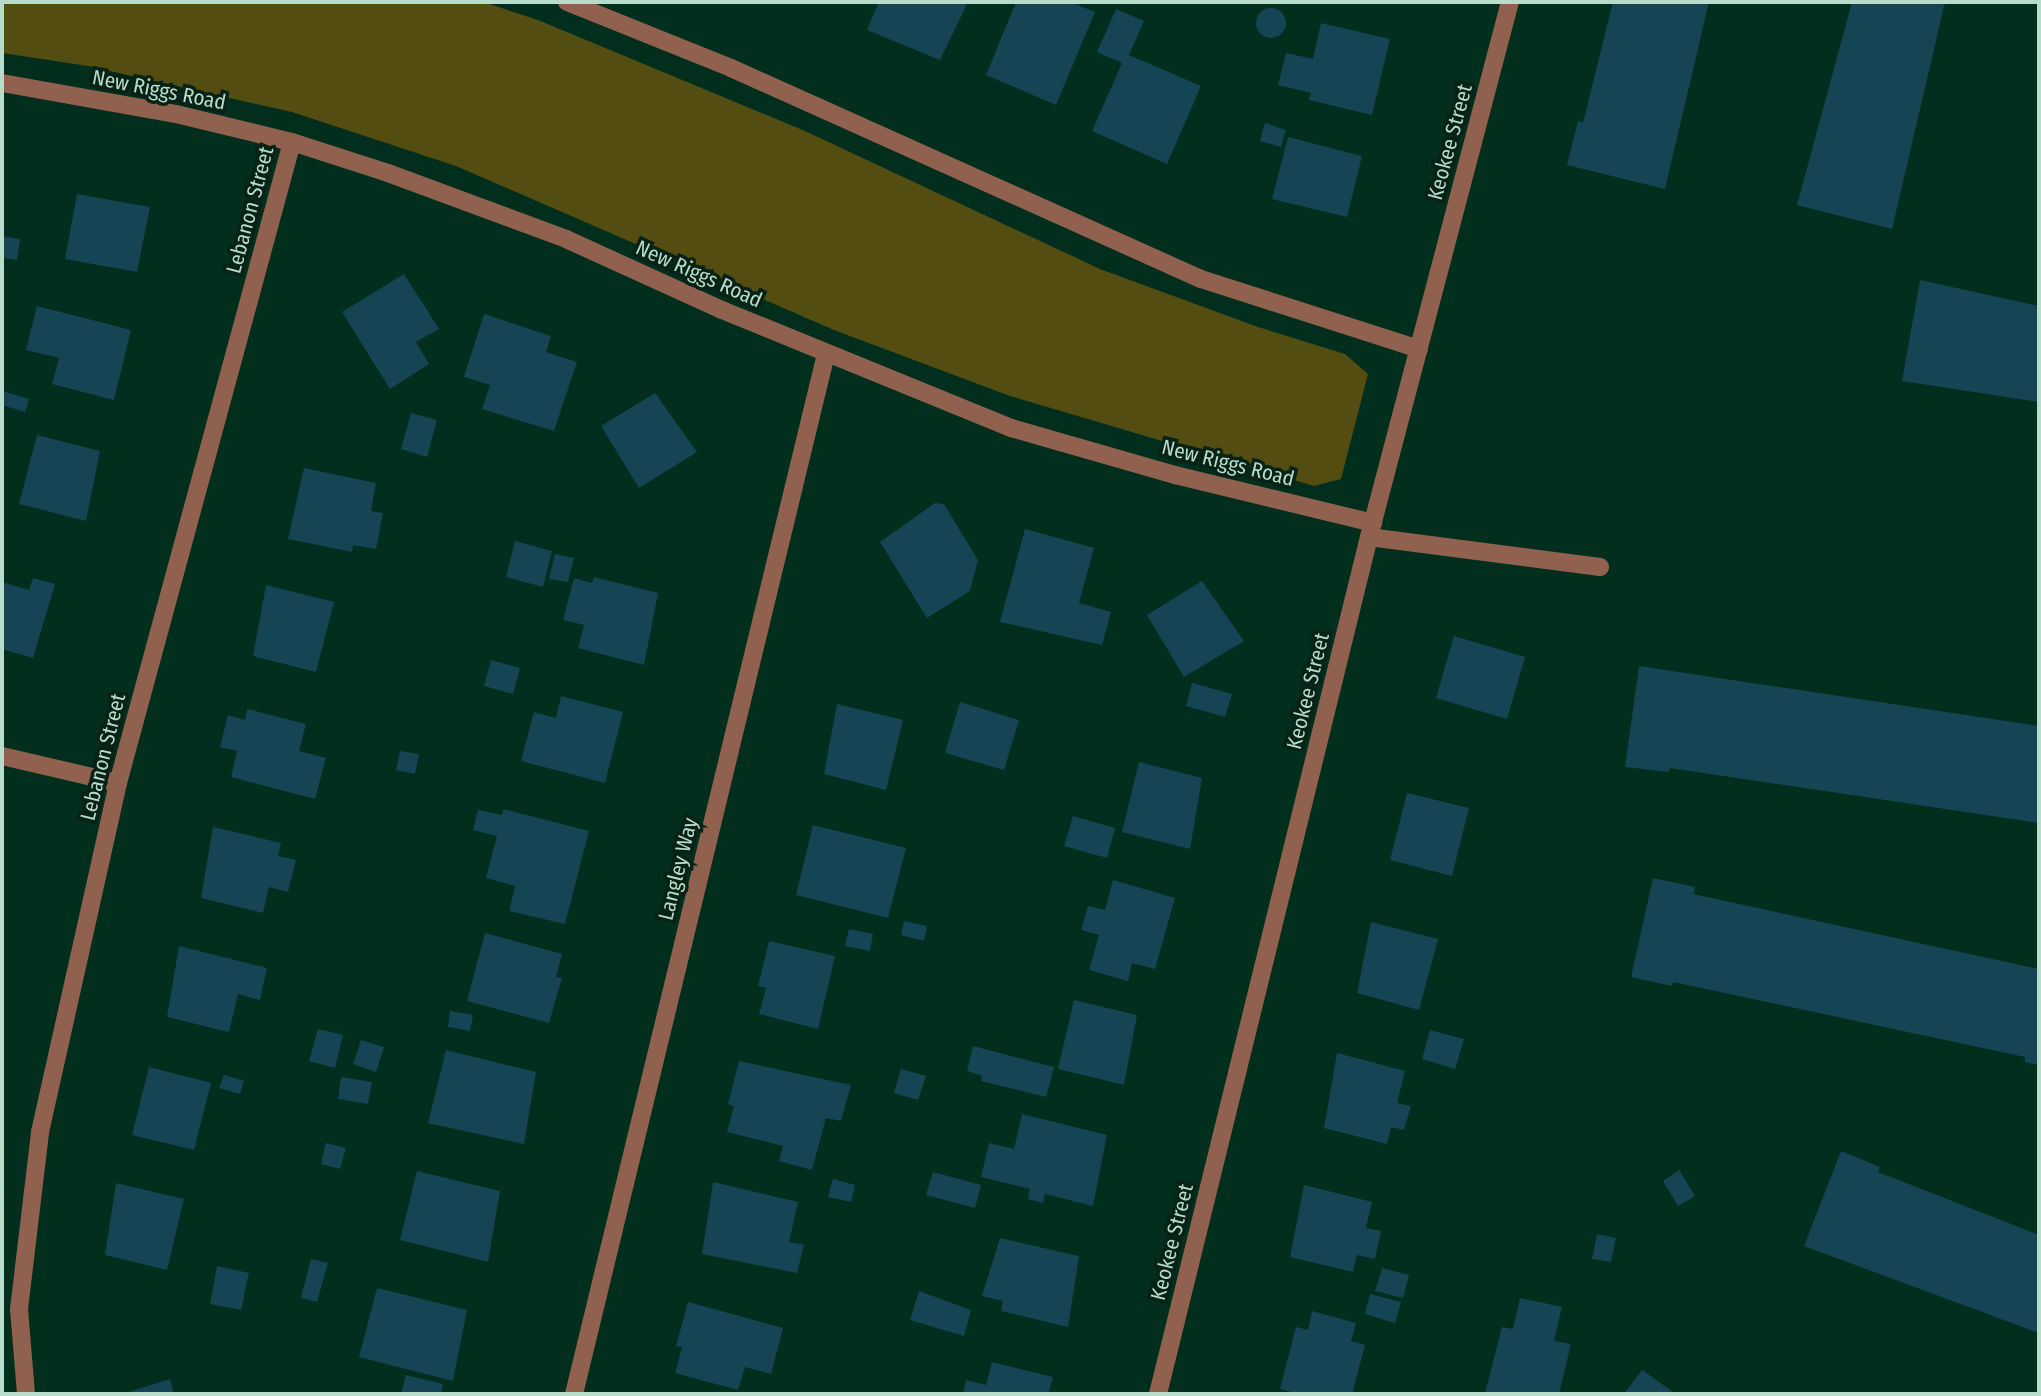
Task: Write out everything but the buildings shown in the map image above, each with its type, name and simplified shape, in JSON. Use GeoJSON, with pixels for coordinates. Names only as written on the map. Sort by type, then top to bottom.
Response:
{"type":"FeatureCollection","features":[{"type":"Feature","properties":{"kind":"street"},"geometry":{"type":"LineString","coordinates":[[567,2],[731,68],[1201,279],[1419,349]]}},
{"type":"Feature","properties":{"kind":"street","name":"Keokee Street"},"geometry":{"type":"LineString","coordinates":[[1158,1394],[1371,530],[1510,2]]}},
{"type":"Feature","properties":{"kind":"street","name":"New Riggs Road"},"geometry":{"type":"LineString","coordinates":[[2,83],[176,114],[292,142],[467,198],[826,354],[1011,428],[1371,530],[1601,567]]}},
{"type":"Feature","properties":{"kind":"street","name":"Lebanon Street"},"geometry":{"type":"LineString","coordinates":[[26,1394],[19,1309],[40,1132],[118,783],[292,142]]}},
{"type":"Feature","properties":{"kind":"street","name":"Langley Way"},"geometry":{"type":"LineString","coordinates":[[574,1394],[826,354]]}},
{"type":"Feature","properties":{"kind":"street"},"geometry":{"type":"LineString","coordinates":[[2,756],[118,783]]}},
{"type":"Feature","properties":{"kind":"shaded area"},"geometry":{"type":"Polygon","coordinates":[[[2,2],[483,2],[538,20],[805,131],[1100,269],[1258,327],[1345,354],[1368,374],[1341,479],[1314,486],[1010,396],[834,330],[456,166],[292,112],[88,66],[2,53],[2,2]]]}}]}
